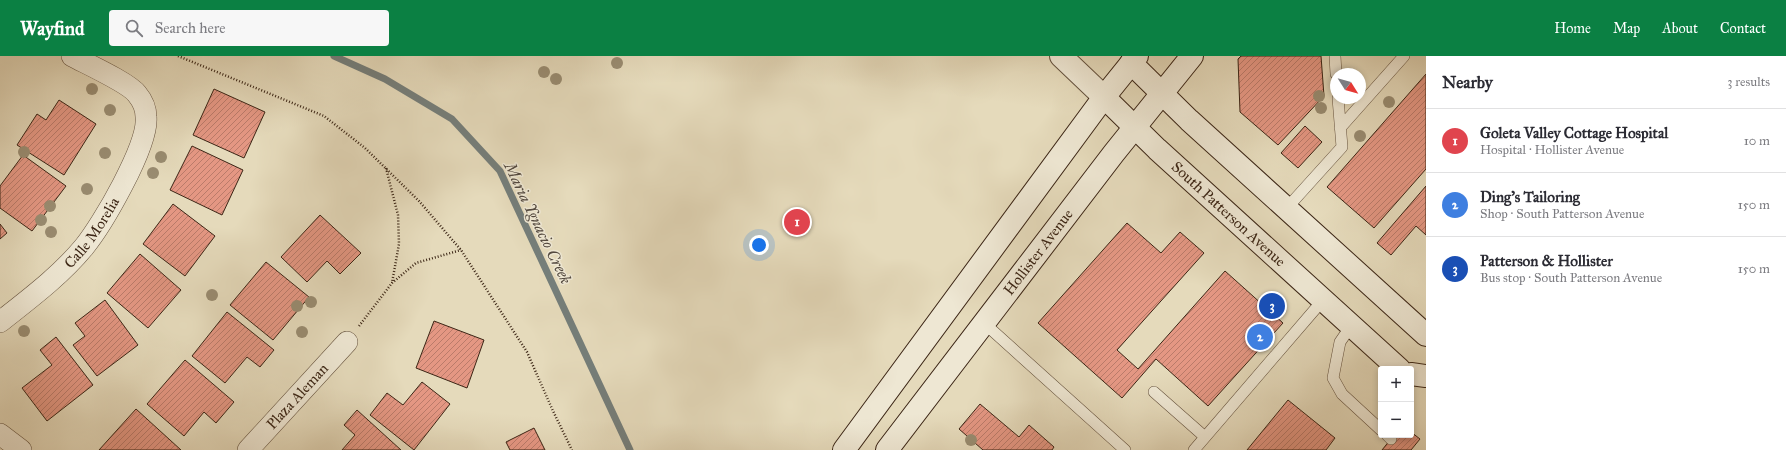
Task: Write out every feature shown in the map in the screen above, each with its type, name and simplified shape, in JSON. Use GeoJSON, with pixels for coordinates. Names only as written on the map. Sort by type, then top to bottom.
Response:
{"type":"FeatureCollection","features":[{"type":"Feature","properties":{"kind":"main road","name":"South Patterson Avenue"},"geometry":{"type":"LineString","coordinates":[[1061,56],[1157,149],[1396,366]]}},
{"type":"Feature","properties":{"kind":"main road","name":"Hollister Avenue"},"geometry":{"type":"LineString","coordinates":[[887,450],[1135,127],[1192,56]]}},
{"type":"Feature","properties":{"kind":"main road"},"geometry":{"type":"LineString","coordinates":[[844,450],[1104,97],[1130,58],[1162,93],[1286,209],[1426,335]]}},
{"type":"Feature","properties":{"kind":"main road"},"geometry":{"type":"LineString","coordinates":[[1414,374],[1426,376]]}},
{"type":"Feature","properties":{"kind":"street","name":"Calle Morelia"},"geometry":{"type":"LineString","coordinates":[[0,322],[51,281],[84,247],[127,178],[144,134],[146,118],[144,105],[137,94],[128,86],[72,56]]}},
{"type":"Feature","properties":{"kind":"street","name":"Plaza Aleman"},"geometry":{"type":"LineString","coordinates":[[248,450],[347,342]]}},
{"type":"Feature","properties":{"kind":"street"},"geometry":{"type":"LineString","coordinates":[[0,434],[21,450]]}},
{"type":"Feature","properties":{"kind":"lane"},"geometry":{"type":"LineString","coordinates":[[1335,56],[1336,68]]}},
{"type":"Feature","properties":{"kind":"lane"},"geometry":{"type":"LineString","coordinates":[[1340,128],[1404,56]]}},
{"type":"Feature","properties":{"kind":"lane"},"geometry":{"type":"LineString","coordinates":[[1286,209],[1342,147],[1338,104]]}},
{"type":"Feature","properties":{"kind":"lane"},"geometry":{"type":"LineString","coordinates":[[1194,450],[1323,300]]}},
{"type":"Feature","properties":{"kind":"lane"},"geometry":{"type":"LineString","coordinates":[[984,323],[1125,450]]}},
{"type":"Feature","properties":{"kind":"lane"},"geometry":{"type":"LineString","coordinates":[[1351,326],[1340,342],[1333,378],[1342,394],[1378,427]]}},
{"type":"Feature","properties":{"kind":"lane"},"geometry":{"type":"LineString","coordinates":[[1154,392],[1205,437]]}},
{"type":"Feature","properties":{"kind":"path"},"geometry":{"type":"LineString","coordinates":[[178,56],[324,116],[365,148],[386,168],[419,201],[461,250],[528,352],[553,411],[572,450]]}},
{"type":"Feature","properties":{"kind":"path"},"geometry":{"type":"LineString","coordinates":[[386,168],[398,215],[399,244],[392,283]]}},
{"type":"Feature","properties":{"kind":"path"},"geometry":{"type":"LineString","coordinates":[[347,342],[392,283],[416,263],[461,250]]}},
{"type":"Feature","properties":{"kind":"building"},"geometry":{"type":"Polygon","coordinates":[[[1241,56],[1321,56],[1324,96],[1278,145],[1240,112],[1238,59],[1241,56]]]}},
{"type":"Feature","properties":{"kind":"building"},"geometry":{"type":"Polygon","coordinates":[[[1426,74],[1426,169],[1374,228],[1327,187],[1426,74]]]}},
{"type":"Feature","properties":{"kind":"building"},"geometry":{"type":"Polygon","coordinates":[[[214,89],[265,112],[244,158],[193,135],[214,89]]]}},
{"type":"Feature","properties":{"kind":"building"},"geometry":{"type":"Polygon","coordinates":[[[59,100],[96,124],[64,175],[17,145],[37,114],[46,120],[59,100]]]}},
{"type":"Feature","properties":{"kind":"building"},"geometry":{"type":"Polygon","coordinates":[[[1305,126],[1322,142],[1298,168],[1281,153],[1305,126]]]}},
{"type":"Feature","properties":{"kind":"building"},"geometry":{"type":"Polygon","coordinates":[[[192,146],[243,170],[222,215],[170,190],[192,146]]]}},
{"type":"Feature","properties":{"kind":"building"},"geometry":{"type":"Polygon","coordinates":[[[23,155],[66,186],[32,231],[0,208],[0,186],[23,155]]]}},
{"type":"Feature","properties":{"kind":"building"},"geometry":{"type":"Polygon","coordinates":[[[1426,186],[1426,235],[1416,226],[1391,255],[1377,243],[1426,186]]]}},
{"type":"Feature","properties":{"kind":"building"},"geometry":{"type":"Polygon","coordinates":[[[173,204],[215,236],[185,276],[143,244],[173,204]]]}},
{"type":"Feature","properties":{"kind":"building"},"geometry":{"type":"Polygon","coordinates":[[[320,215],[361,253],[340,274],[327,261],[307,282],[281,257],[320,215]]]}},
{"type":"Feature","properties":{"kind":"building"},"geometry":{"type":"Polygon","coordinates":[[[1127,223],[1161,253],[1180,232],[1204,253],[1117,350],[1138,369],[1225,271],[1283,323],[1208,406],[1156,359],[1122,398],[1038,323],[1127,223]]]}},
{"type":"Feature","properties":{"kind":"building"},"geometry":{"type":"Polygon","coordinates":[[[0,224],[7,233],[0,239],[0,224]]]}},
{"type":"Feature","properties":{"kind":"building"},"geometry":{"type":"Polygon","coordinates":[[[140,254],[181,290],[148,328],[107,293],[140,254]]]}},
{"type":"Feature","properties":{"kind":"building"},"geometry":{"type":"Polygon","coordinates":[[[266,262],[309,297],[273,340],[230,305],[266,262]]]}},
{"type":"Feature","properties":{"kind":"building"},"geometry":{"type":"Polygon","coordinates":[[[105,300],[138,345],[97,376],[73,345],[85,336],[75,323],[105,300]]]}},
{"type":"Feature","properties":{"kind":"building"},"geometry":{"type":"Polygon","coordinates":[[[227,312],[274,350],[260,367],[247,357],[225,383],[192,356],[227,312]]]}},
{"type":"Feature","properties":{"kind":"building"},"geometry":{"type":"Polygon","coordinates":[[[434,321],[484,340],[467,388],[416,368],[434,321]]]}},
{"type":"Feature","properties":{"kind":"building"},"geometry":{"type":"Polygon","coordinates":[[[56,337],[93,385],[47,421],[22,388],[52,365],[40,350],[56,337]]]}},
{"type":"Feature","properties":{"kind":"building"},"geometry":{"type":"Polygon","coordinates":[[[185,360],[234,402],[216,423],[204,412],[184,436],[147,404],[185,360]]]}},
{"type":"Feature","properties":{"kind":"building"},"geometry":{"type":"Polygon","coordinates":[[[422,382],[450,404],[414,450],[370,415],[387,393],[403,405],[422,382]]]}},
{"type":"Feature","properties":{"kind":"building"},"geometry":{"type":"Polygon","coordinates":[[[1288,400],[1335,438],[1326,450],[1247,450],[1288,400]]]}},
{"type":"Feature","properties":{"kind":"building"},"geometry":{"type":"Polygon","coordinates":[[[980,404],[1019,437],[1029,425],[1054,447],[1052,450],[983,450],[959,429],[980,404]]]}},
{"type":"Feature","properties":{"kind":"building"},"geometry":{"type":"Polygon","coordinates":[[[136,409],[181,450],[99,450],[136,409]]]}},
{"type":"Feature","properties":{"kind":"building"},"geometry":{"type":"Polygon","coordinates":[[[357,410],[401,450],[342,450],[355,435],[344,425],[357,410]]]}},
{"type":"Feature","properties":{"kind":"building"},"geometry":{"type":"Polygon","coordinates":[[[534,428],[545,450],[510,450],[506,442],[534,428]]]}},
{"type":"Feature","properties":{"kind":"building"},"geometry":{"type":"Polygon","coordinates":[[[1414,434],[1420,439],[1411,450],[1382,450],[1392,438],[1414,438],[1414,434]]]}},
{"type":"Feature","properties":{"kind":"waterway","name":"Maria Ygnacio Creek"},"geometry":{"type":"LineString","coordinates":[[334,56],[385,79],[452,119],[500,171],[630,450]]}},
{"type":"Feature","properties":{"kind":"place","name":"Goleta Valley Cottage Hospital"},"geometry":{"type":"Point","coordinates":[797,222]}},
{"type":"Feature","properties":{"kind":"place","name":"Patterson & Hollister"},"geometry":{"type":"Point","coordinates":[1272,306]}},
{"type":"Feature","properties":{"kind":"place","name":"Ding's Tailoring"},"geometry":{"type":"Point","coordinates":[1260,337]}}]}
